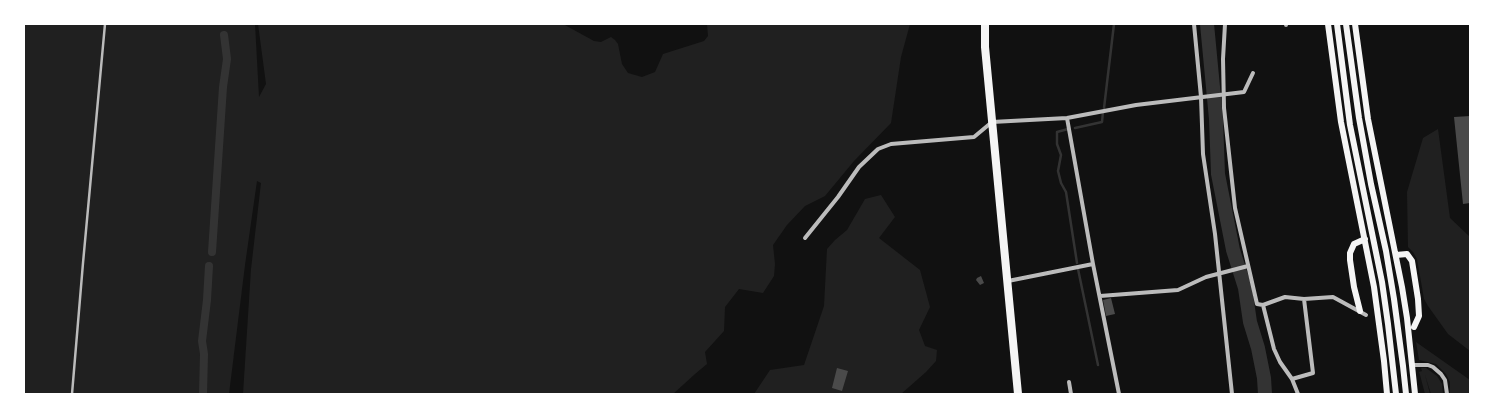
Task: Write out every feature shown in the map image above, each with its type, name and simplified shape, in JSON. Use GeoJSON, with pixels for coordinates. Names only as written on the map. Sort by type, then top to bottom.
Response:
{"type":"FeatureCollection","features":[{"type":"Feature","properties":{"kind":"highway"},"geometry":{"type":"LineString","coordinates":[[986,24],[985,47],[1018,394]]}},
{"type":"Feature","properties":{"kind":"main road"},"geometry":{"type":"LineString","coordinates":[[1328,24],[1341,122],[1365,239],[1380,325],[1387,394]]}},
{"type":"Feature","properties":{"kind":"main road"},"geometry":{"type":"LineString","coordinates":[[1337,24],[1350,125],[1382,282],[1396,394]]}},
{"type":"Feature","properties":{"kind":"main road"},"geometry":{"type":"LineString","coordinates":[[1346,24],[1360,125],[1386,251],[1394,299],[1406,394]]}},
{"type":"Feature","properties":{"kind":"main road"},"geometry":{"type":"LineString","coordinates":[[1355,24],[1368,119],[1396,255],[1407,318],[1415,394]]}},
{"type":"Feature","properties":{"kind":"main road"},"geometry":{"type":"LineString","coordinates":[[1360,312],[1354,287],[1350,254],[1354,244],[1365,239]]}},
{"type":"Feature","properties":{"kind":"main road"},"geometry":{"type":"LineString","coordinates":[[1396,255],[1407,254],[1412,261],[1419,311],[1419,316],[1414,326]]}},
{"type":"Feature","properties":{"kind":"street"},"geometry":{"type":"LineString","coordinates":[[1194,24],[1203,97],[1203,154],[1215,234],[1232,394]]}},
{"type":"Feature","properties":{"kind":"street"},"geometry":{"type":"LineString","coordinates":[[1225,24],[1221,95],[1236,208],[1246,267],[1257,304],[1263,305],[1285,297],[1304,299],[1333,297],[1366,315]]}},
{"type":"Feature","properties":{"kind":"street"},"geometry":{"type":"LineString","coordinates":[[805,238],[838,197],[859,167],[878,149],[891,144],[974,137],[992,122],[1067,118],[1136,105],[1244,92],[1253,73]]}},
{"type":"Feature","properties":{"kind":"street"},"geometry":{"type":"LineString","coordinates":[[1067,118],[1118,394]]}},
{"type":"Feature","properties":{"kind":"street"},"geometry":{"type":"LineString","coordinates":[[1008,281],[1093,264]]}},
{"type":"Feature","properties":{"kind":"street"},"geometry":{"type":"LineString","coordinates":[[1100,296],[1178,290],[1206,277],[1246,267]]}},
{"type":"Feature","properties":{"kind":"street"},"geometry":{"type":"LineString","coordinates":[[1292,379],[1313,373],[1304,299]]}},
{"type":"Feature","properties":{"kind":"street"},"geometry":{"type":"LineString","coordinates":[[1263,305],[1274,349],[1292,379],[1298,394]]}},
{"type":"Feature","properties":{"kind":"street"},"geometry":{"type":"LineString","coordinates":[[1412,365],[1428,365],[1434,367],[1445,380],[1447,394]]}},
{"type":"Feature","properties":{"kind":"street"},"geometry":{"type":"LineString","coordinates":[[1069,382],[1071,394]]}},
{"type":"Feature","properties":{"kind":"lane"},"geometry":{"type":"LineString","coordinates":[[72,394],[105,24]]}},
{"type":"Feature","properties":{"kind":"shaded area"},"geometry":{"type":"Polygon","coordinates":[[[24,24],[255,24],[259,97],[266,84],[258,24],[563,24],[594,41],[601,42],[611,37],[618,44],[622,64],[628,73],[642,77],[655,72],[663,54],[704,41],[708,36],[707,24],[910,24],[901,57],[891,123],[854,161],[825,196],[805,206],[787,225],[773,245],[775,264],[774,276],[763,293],[739,289],[725,307],[724,331],[705,352],[707,364],[673,394],[243,394],[251,269],[261,183],[257,181],[229,394],[24,394],[24,24]]]}},
{"type":"Feature","properties":{"kind":"shaded area"},"geometry":{"type":"Polygon","coordinates":[[[1438,129],[1450,218],[1470,237],[1470,351],[1448,334],[1428,306],[1424,299],[1417,259],[1408,247],[1407,192],[1423,138],[1438,129]]]}},
{"type":"Feature","properties":{"kind":"shaded area"},"geometry":{"type":"Polygon","coordinates":[[[881,195],[895,217],[879,238],[920,270],[930,307],[919,330],[925,346],[937,350],[936,361],[901,394],[754,394],[770,370],[804,365],[824,306],[827,249],[847,230],[865,199],[881,195]]]}},
{"type":"Feature","properties":{"kind":"shaded area"},"geometry":{"type":"Polygon","coordinates":[[[1416,342],[1470,380],[1470,394],[1450,394],[1450,382],[1446,374],[1436,364],[1419,360],[1416,342]]]}},
{"type":"Feature","properties":{"kind":"shaded area"},"geometry":{"type":"Polygon","coordinates":[[[1421,368],[1426,368],[1437,376],[1442,384],[1443,394],[1431,394],[1425,375],[1430,394],[1425,394],[1419,372],[1422,371],[1421,368]]]}},
{"type":"Feature","properties":{"kind":"building"},"geometry":{"type":"Polygon","coordinates":[[[1470,116],[1470,203],[1463,204],[1454,117],[1470,116]]]}},
{"type":"Feature","properties":{"kind":"building"},"geometry":{"type":"Polygon","coordinates":[[[981,276],[984,283],[980,285],[976,280],[981,276]]]}},
{"type":"Feature","properties":{"kind":"building"},"geometry":{"type":"Polygon","coordinates":[[[1111,298],[1115,314],[1106,316],[1103,300],[1111,298]]]}},
{"type":"Feature","properties":{"kind":"building"},"geometry":{"type":"Polygon","coordinates":[[[837,368],[848,371],[842,391],[832,388],[837,368]]]}},
{"type":"Feature","properties":{"kind":"waterway"},"geometry":{"type":"LineString","coordinates":[[1104,108],[1114,24]]}},
{"type":"Feature","properties":{"kind":"waterway"},"geometry":{"type":"LineString","coordinates":[[1207,24],[1216,119],[1218,174],[1233,250],[1245,288],[1250,322],[1258,348],[1264,378],[1265,394]]}},
{"type":"Feature","properties":{"kind":"waterway"},"geometry":{"type":"LineString","coordinates":[[212,252],[223,87],[227,59],[224,35]]}},
{"type":"Feature","properties":{"kind":"waterway"},"geometry":{"type":"LineString","coordinates":[[1075,128],[1102,122],[1103,112]]}},
{"type":"Feature","properties":{"kind":"waterway"},"geometry":{"type":"LineString","coordinates":[[1068,129],[1057,132],[1057,144],[1061,155],[1058,171],[1061,183],[1066,192],[1077,263]]}},
{"type":"Feature","properties":{"kind":"waterway"},"geometry":{"type":"LineString","coordinates":[[203,394],[204,354],[202,341],[209,266]]}},
{"type":"Feature","properties":{"kind":"waterway"},"geometry":{"type":"LineString","coordinates":[[1078,269],[1098,365]]}}]}
